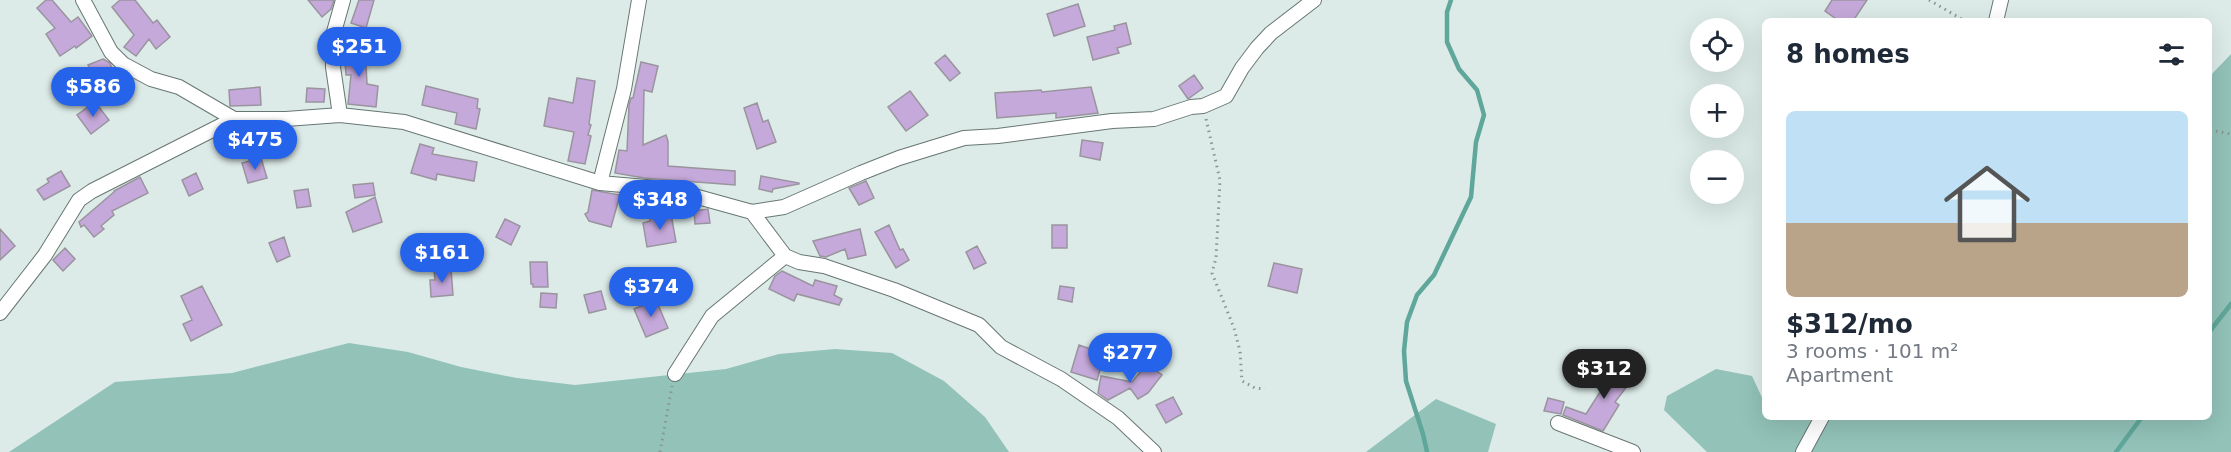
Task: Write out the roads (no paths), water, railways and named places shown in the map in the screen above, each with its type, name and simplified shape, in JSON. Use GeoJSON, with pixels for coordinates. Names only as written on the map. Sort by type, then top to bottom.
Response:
{"type":"FeatureCollection","features":[{"type":"Feature","properties":{"kind":"street"},"geometry":{"type":"LineString","coordinates":[[83,0],[111,52],[123,64],[152,79],[179,87],[234,119]]}},
{"type":"Feature","properties":{"kind":"street"},"geometry":{"type":"LineString","coordinates":[[340,115],[333,67],[334,32],[343,0]]}},
{"type":"Feature","properties":{"kind":"street"},"geometry":{"type":"LineString","coordinates":[[600,183],[624,89],[639,0]]}},
{"type":"Feature","properties":{"kind":"street"},"geometry":{"type":"LineString","coordinates":[[0,313],[45,255],[79,200],[92,191],[234,119],[286,119],[340,115],[404,122],[600,183],[669,189],[752,212],[784,207],[899,158],[964,138],[998,136],[1112,121],[1154,119],[1191,107],[1203,106],[1226,96],[1257,48],[1271,33],[1314,0]]}},
{"type":"Feature","properties":{"kind":"street"},"geometry":{"type":"LineString","coordinates":[[1997,18],[2001,0]]}},
{"type":"Feature","properties":{"kind":"street"},"geometry":{"type":"LineString","coordinates":[[752,212],[785,256],[799,262],[824,266],[894,290],[979,325],[1001,347],[1061,379],[1118,418],[1154,452]]}},
{"type":"Feature","properties":{"kind":"street"},"geometry":{"type":"LineString","coordinates":[[675,374],[712,316],[785,256]]}},
{"type":"Feature","properties":{"kind":"street"},"geometry":{"type":"LineString","coordinates":[[1803,452],[1820,420]]}},
{"type":"Feature","properties":{"kind":"street"},"geometry":{"type":"LineString","coordinates":[[1558,423],[1633,452]]}},
{"type":"Feature","properties":{"kind":"waterway"},"geometry":{"type":"LineString","coordinates":[[1427,452],[1406,381],[1404,351],[1407,322],[1417,295],[1434,275],[1471,197],[1476,142],[1484,115],[1477,90],[1459,69],[1447,42],[1447,12],[1451,0]]}},
{"type":"Feature","properties":{"kind":"waterway"},"geometry":{"type":"LineString","coordinates":[[2212,328],[2231,304]]}},
{"type":"Feature","properties":{"kind":"waterway"},"geometry":{"type":"LineString","coordinates":[[2116,452],[2140,420]]}}]}
